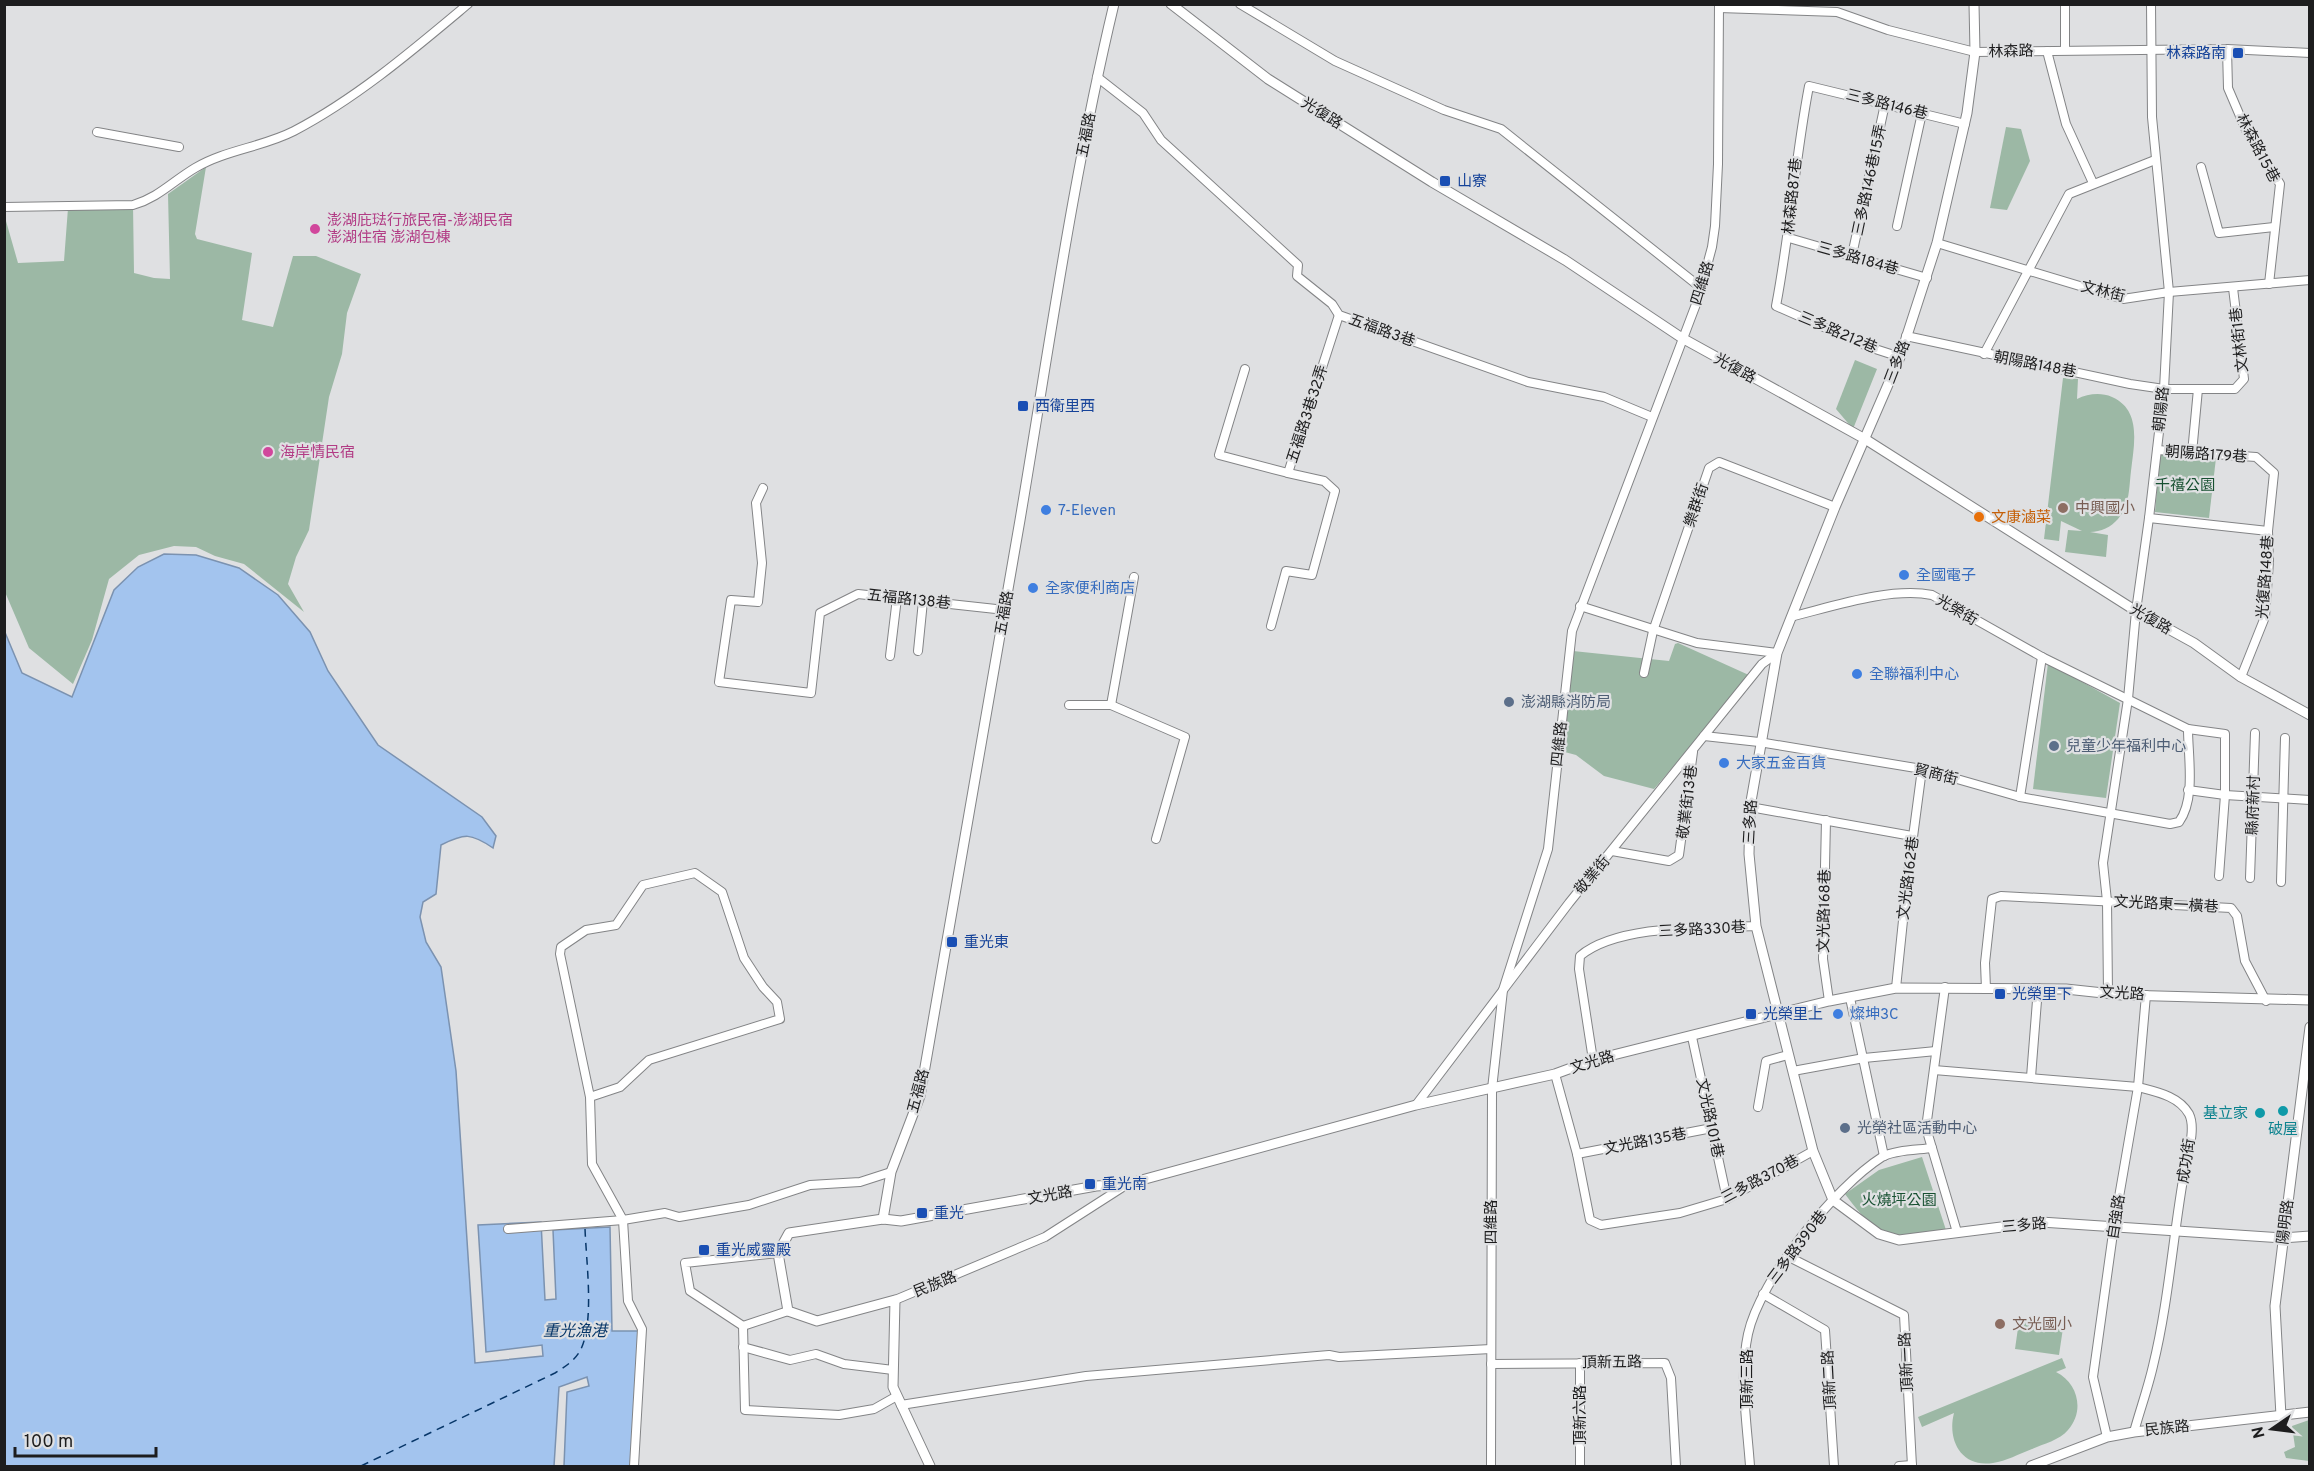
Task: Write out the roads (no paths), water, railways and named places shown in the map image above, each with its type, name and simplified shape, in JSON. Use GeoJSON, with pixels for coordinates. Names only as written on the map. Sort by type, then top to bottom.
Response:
{"type":"FeatureCollection","features":[{"type":"Feature","properties":{"kind":"street"},"geometry":{"type":"LineString","coordinates":[[4,207],[100,207],[133,205],[147,201],[195,167],[292,132],[318,117],[391,68],[468,4]]}},
{"type":"Feature","properties":{"kind":"street","name":"五福路"},"geometry":{"type":"LineString","coordinates":[[883,1219],[891,1172],[920,1096],[1005,610],[1038,397],[1097,77],[1114,4]]}},
{"type":"Feature","properties":{"kind":"street","name":"光復路"},"geometry":{"type":"LineString","coordinates":[[1172,4],[1268,79],[1432,182],[1565,260],[1682,338],[1865,439],[2136,611],[2194,644],[2241,677],[2310,715]]}},
{"type":"Feature","properties":{"kind":"street"},"geometry":{"type":"LineString","coordinates":[[1240,4],[1335,61],[1444,111],[1501,129],[1700,287]]}},
{"type":"Feature","properties":{"kind":"street","name":"三多路"},"geometry":{"type":"LineString","coordinates":[[1974,4],[1975,52],[1965,124],[1927,278],[1900,357],[1835,507],[1777,653],[1759,742],[1750,807],[1749,854],[1756,926],[1813,1151],[1833,1200],[1879,1234],[1899,1240],[2041,1222],[2283,1238],[2310,1236]]}},
{"type":"Feature","properties":{"kind":"street"},"geometry":{"type":"LineString","coordinates":[[2065,50],[2066,4]]}},
{"type":"Feature","properties":{"kind":"street","name":"朝陽路"},"geometry":{"type":"LineString","coordinates":[[2111,812],[2128,699],[2136,611],[2164,389],[2169,292],[2155,160],[2150,49],[2151,4]]}},
{"type":"Feature","properties":{"kind":"street","name":"四維路"},"geometry":{"type":"LineString","coordinates":[[1491,1467],[1492,1089],[1503,990],[1548,849],[1572,631],[1698,299],[1712,248],[1718,164],[1719,6]]}},
{"type":"Feature","properties":{"kind":"street","name":"林森路"},"geometry":{"type":"LineString","coordinates":[[1719,6],[1816,7],[1888,30],[1975,52],[2150,49],[2310,52]]}},
{"type":"Feature","properties":{"kind":"street","name":"林森路15巷"},"geometry":{"type":"LineString","coordinates":[[2227,49],[2228,88],[2246,130],[2280,184],[2269,284]]}},
{"type":"Feature","properties":{"kind":"street"},"geometry":{"type":"LineString","coordinates":[[2047,51],[2066,124],[2093,183]]}},
{"type":"Feature","properties":{"kind":"street","name":"五福路3巷"},"geometry":{"type":"LineString","coordinates":[[1097,77],[1143,113],[1161,140],[1299,265],[1297,276],[1332,304],[1339,315],[1528,382],[1604,397],[1652,417]]}},
{"type":"Feature","properties":{"kind":"street","name":"三多路146巷"},"geometry":{"type":"LineString","coordinates":[[1809,86],[1965,124]]}},
{"type":"Feature","properties":{"kind":"street","name":"林森路87巷"},"geometry":{"type":"LineString","coordinates":[[1776,306],[1789,238],[1797,152],[1809,86]]}},
{"type":"Feature","properties":{"kind":"street","name":"三多路146巷15弄"},"geometry":{"type":"LineString","coordinates":[[1852,255],[1885,104]]}},
{"type":"Feature","properties":{"kind":"street"},"geometry":{"type":"LineString","coordinates":[[1897,226],[1922,113]]}},
{"type":"Feature","properties":{"kind":"street"},"geometry":{"type":"LineString","coordinates":[[97,132],[179,147]]}},
{"type":"Feature","properties":{"kind":"street"},"geometry":{"type":"LineString","coordinates":[[1984,354],[2068,194],[2155,160]]}},
{"type":"Feature","properties":{"kind":"street"},"geometry":{"type":"LineString","coordinates":[[2200,167],[2219,233],[2274,226]]}},
{"type":"Feature","properties":{"kind":"street","name":"三多路184巷"},"geometry":{"type":"LineString","coordinates":[[1789,238],[1927,278]]}},
{"type":"Feature","properties":{"kind":"street","name":"文林街"},"geometry":{"type":"LineString","coordinates":[[1937,243],[2026,272],[2123,299],[2169,292],[2310,280]]}},
{"type":"Feature","properties":{"kind":"street","name":"文林街1巷"},"geometry":{"type":"LineString","coordinates":[[2164,389],[2235,389],[2244,379],[2233,288]]}},
{"type":"Feature","properties":{"kind":"street","name":"三多路212巷"},"geometry":{"type":"LineString","coordinates":[[1776,306],[1869,347],[1900,357]]}},
{"type":"Feature","properties":{"kind":"street","name":"五福路3巷32弄"},"geometry":{"type":"LineString","coordinates":[[1271,626],[1286,571],[1312,575],[1335,491],[1324,481],[1288,473],[1339,315]]}},
{"type":"Feature","properties":{"kind":"street","name":"朝陽路148巷"},"geometry":{"type":"LineString","coordinates":[[1906,336],[1984,354],[2164,389]]}},
{"type":"Feature","properties":{"kind":"street"},"geometry":{"type":"LineString","coordinates":[[1245,369],[1219,455],[1288,473]]}},
{"type":"Feature","properties":{"kind":"street"},"geometry":{"type":"LineString","coordinates":[[2192,453],[2198,389]]}},
{"type":"Feature","properties":{"kind":"street","name":"朝陽路179巷"},"geometry":{"type":"LineString","coordinates":[[2157,450],[2256,457],[2274,473]]}},
{"type":"Feature","properties":{"kind":"street","name":"樂群街"},"geometry":{"type":"LineString","coordinates":[[1644,673],[1653,631],[1709,468],[1719,462],[1835,507]]}},
{"type":"Feature","properties":{"kind":"street","name":"光復路148巷"},"geometry":{"type":"LineString","coordinates":[[2241,677],[2265,617],[2269,562],[2268,531],[2274,473]]}},
{"type":"Feature","properties":{"kind":"street","name":"五福路138巷"},"geometry":{"type":"LineString","coordinates":[[763,488],[756,503],[762,562],[758,602],[731,600],[719,682],[811,693],[820,613],[858,594],[1005,610]]}},
{"type":"Feature","properties":{"kind":"street"},"geometry":{"type":"LineString","coordinates":[[2149,518],[2268,531]]}},
{"type":"Feature","properties":{"kind":"street"},"geometry":{"type":"LineString","coordinates":[[1111,705],[1134,577]]}},
{"type":"Feature","properties":{"kind":"street","name":"光榮街"},"geometry":{"type":"LineString","coordinates":[[1794,615],[1849,602],[1914,592],[1932,595],[2042,657],[2188,729]]}},
{"type":"Feature","properties":{"kind":"street"},"geometry":{"type":"LineString","coordinates":[[890,656],[897,598]]}},
{"type":"Feature","properties":{"kind":"street"},"geometry":{"type":"LineString","coordinates":[[918,651],[923,601]]}},
{"type":"Feature","properties":{"kind":"street"},"geometry":{"type":"LineString","coordinates":[[1580,606],[1697,644],[1777,653]]}},
{"type":"Feature","properties":{"kind":"street","name":"敬業街"},"geometry":{"type":"LineString","coordinates":[[1416,1105],[1612,851],[1762,664],[1777,653]]}},
{"type":"Feature","properties":{"kind":"street"},"geometry":{"type":"LineString","coordinates":[[2020,797],[2042,657]]}},
{"type":"Feature","properties":{"kind":"street"},"geometry":{"type":"LineString","coordinates":[[1069,705],[1111,705],[1185,737],[1156,839]]}},
{"type":"Feature","properties":{"kind":"street"},"geometry":{"type":"LineString","coordinates":[[2188,729],[2188,790],[2283,800],[2310,800]]}},
{"type":"Feature","properties":{"kind":"street","name":"縣府新村"},"geometry":{"type":"LineString","coordinates":[[2188,729],[2225,734],[2225,795],[2219,876]]}},
{"type":"Feature","properties":{"kind":"street","name":"縣府新村"},"geometry":{"type":"LineString","coordinates":[[2250,878],[2255,733]]}},
{"type":"Feature","properties":{"kind":"street","name":"貿商街"},"geometry":{"type":"LineString","coordinates":[[1704,736],[1759,742],[1923,769],[2020,797],[2170,824],[2179,822],[2183,816],[2188,790]]}},
{"type":"Feature","properties":{"kind":"street","name":"縣府新村"},"geometry":{"type":"LineString","coordinates":[[2281,882],[2285,738]]}},
{"type":"Feature","properties":{"kind":"street","name":"敬業街13巷"},"geometry":{"type":"LineString","coordinates":[[1612,851],[1669,861],[1679,855],[1693,750]]}},
{"type":"Feature","properties":{"kind":"street","name":"文光路162巷"},"geometry":{"type":"LineString","coordinates":[[1896,988],[1912,836],[1923,769]]}},
{"type":"Feature","properties":{"kind":"street"},"geometry":{"type":"LineString","coordinates":[[1750,807],[1912,836]]}},
{"type":"Feature","properties":{"kind":"street"},"geometry":{"type":"LineString","coordinates":[[2109,993],[2107,902],[2103,863],[2111,812]]}},
{"type":"Feature","properties":{"kind":"street","name":"文光路168巷"},"geometry":{"type":"LineString","coordinates":[[1826,820],[1823,958],[1829,1001]]}},
{"type":"Feature","properties":{"kind":"street"},"geometry":{"type":"LineString","coordinates":[[590,1097],[621,1087],[649,1060],[780,1019],[777,1002],[758,980],[744,958],[722,892],[695,873],[643,885],[616,925],[586,930],[561,947],[590,1097],[592,1164],[623,1220],[628,1301],[642,1329],[634,1467]]}},
{"type":"Feature","properties":{"kind":"street","name":"文光路東一橫巷"},"geometry":{"type":"LineString","coordinates":[[1986,989],[1985,963],[1992,899],[2001,896],[2231,908],[2237,915],[2245,961],[2266,1001]]}},
{"type":"Feature","properties":{"kind":"street","name":"三多路330巷"},"geometry":{"type":"LineString","coordinates":[[1593,1060],[1580,956],[1590,948],[1649,931],[1756,926]]}},
{"type":"Feature","properties":{"kind":"street"},"geometry":{"type":"LineString","coordinates":[[1945,987],[1926,1128],[1957,1232]]}},
{"type":"Feature","properties":{"kind":"street","name":"文光路"},"geometry":{"type":"LineString","coordinates":[[778,1253],[789,1233],[883,1219],[901,1221],[1096,1186],[1127,1184],[1416,1105],[1555,1074],[1593,1060],[1829,1001],[1896,988],[2038,988],[2266,1001],[2310,1000]]}},
{"type":"Feature","properties":{"kind":"street"},"geometry":{"type":"LineString","coordinates":[[2031,1077],[2038,988]]}},
{"type":"Feature","properties":{"kind":"street","name":"自強路"},"geometry":{"type":"LineString","coordinates":[[2107,1437],[2093,1377],[2114,1226],[2138,1087],[2146,995]]}},
{"type":"Feature","properties":{"kind":"street"},"geometry":{"type":"LineString","coordinates":[[1850,998],[1884,1156],[1932,1148]]}},
{"type":"Feature","properties":{"kind":"street","name":"陽明路"},"geometry":{"type":"LineString","coordinates":[[2281,1416],[2275,1306],[2310,1027]]}},
{"type":"Feature","properties":{"kind":"street","name":"文光路101巷"},"geometry":{"type":"LineString","coordinates":[[1692,1037],[1727,1199]]}},
{"type":"Feature","properties":{"kind":"street"},"geometry":{"type":"LineString","coordinates":[[1793,1071],[1864,1058],[1936,1051]]}},
{"type":"Feature","properties":{"kind":"street"},"geometry":{"type":"LineString","coordinates":[[1758,1107],[1766,1061],[1788,1055]]}},
{"type":"Feature","properties":{"kind":"street","name":"成功街"},"geometry":{"type":"LineString","coordinates":[[1934,1070],[2138,1087],[2166,1095],[2182,1105],[2190,1116],[2191,1135],[2174,1230],[2166,1300],[2153,1366],[2134,1432]]}},
{"type":"Feature","properties":{"kind":"street"},"geometry":{"type":"LineString","coordinates":[[1555,1074],[1577,1154]]}},
{"type":"Feature","properties":{"kind":"street","name":"文光路135巷"},"geometry":{"type":"LineString","coordinates":[[1577,1154],[1712,1128]]}},
{"type":"Feature","properties":{"kind":"street","name":"三多路370巷"},"geometry":{"type":"LineString","coordinates":[[1577,1154],[1590,1220],[1601,1225],[1680,1213],[1727,1199],[1813,1151]]}},
{"type":"Feature","properties":{"kind":"street","name":"三多路390巷"},"geometry":{"type":"LineString","coordinates":[[1763,1294],[1771,1277],[1833,1200],[1884,1156]]}},
{"type":"Feature","properties":{"kind":"street"},"geometry":{"type":"LineString","coordinates":[[508,1229],[623,1220],[665,1213],[679,1217],[748,1205],[810,1185],[860,1182],[891,1172]]}},
{"type":"Feature","properties":{"kind":"street","name":"民族路"},"geometry":{"type":"LineString","coordinates":[[930,1467],[893,1388],[895,1300],[1045,1237],[1127,1184]]}},
{"type":"Feature","properties":{"kind":"street"},"geometry":{"type":"LineString","coordinates":[[743,1326],[690,1291],[685,1263],[778,1253],[788,1311]]}},
{"type":"Feature","properties":{"kind":"street","name":"頂新一路"},"geometry":{"type":"LineString","coordinates":[[1787,1256],[1904,1315],[1912,1466]]}},
{"type":"Feature","properties":{"kind":"street","name":"頂新三路"},"geometry":{"type":"LineString","coordinates":[[1750,1467],[1744,1362],[1754,1312],[1763,1294]]}},
{"type":"Feature","properties":{"kind":"street","name":"頂新二路"},"geometry":{"type":"LineString","coordinates":[[1763,1294],[1825,1330],[1834,1467]]}},
{"type":"Feature","properties":{"kind":"street"},"geometry":{"type":"LineString","coordinates":[[743,1326],[788,1311],[817,1321],[895,1300]]}},
{"type":"Feature","properties":{"kind":"street"},"geometry":{"type":"LineString","coordinates":[[743,1326],[745,1410],[839,1415],[874,1409],[899,1400],[1086,1376],[1329,1355],[1339,1357],[1491,1349]]}},
{"type":"Feature","properties":{"kind":"street"},"geometry":{"type":"LineString","coordinates":[[743,1347],[790,1360],[816,1354],[844,1364],[893,1370]]}},
{"type":"Feature","properties":{"kind":"street","name":"頂新六路"},"geometry":{"type":"LineString","coordinates":[[1580,1363],[1580,1467]]}},
{"type":"Feature","properties":{"kind":"street","name":"頂新五路"},"geometry":{"type":"LineString","coordinates":[[1491,1364],[1665,1363],[1671,1378],[1676,1467]]}},
{"type":"Feature","properties":{"kind":"street","name":"民族路"},"geometry":{"type":"LineString","coordinates":[[2031,1467],[2107,1437],[2310,1412]]}},
{"type":"Feature","properties":{"kind":"street"},"geometry":{"type":"LineString","coordinates":[[1899,1467],[1912,1466]]}},
{"type":"Feature","properties":{"kind":"water","name":"重光漁港"},"geometry":{"type":"Polygon","coordinates":[[[164,554],[196,555],[239,568],[278,595],[310,632],[328,671],[378,745],[482,817],[496,836],[493,848],[468,836],[456,838],[441,845],[436,894],[423,902],[420,917],[426,942],[441,967],[456,1071],[475,1363],[543,1356],[542,1345],[486,1352],[478,1225],[541,1222],[545,1300],[556,1299],[553,1230],[610,1227],[612,1331],[640,1331],[632,1466],[564,1466],[567,1392],[589,1386],[587,1377],[559,1387],[554,1466],[5,1466],[4,630],[22,673],[72,697],[114,590],[138,567],[164,554]]]}},
{"type":"Feature","properties":{"kind":"place","name":"林森路南"},"geometry":{"type":"Point","coordinates":[2238,53]}},
{"type":"Feature","properties":{"kind":"place","name":"山寮"},"geometry":{"type":"Point","coordinates":[1445,181]}},
{"type":"Feature","properties":{"kind":"place","name":"澎湖庇琺行旅民宿-澎湖民宿 澎湖住宿 澎湖包棟"},"geometry":{"type":"Point","coordinates":[315,229]}},
{"type":"Feature","properties":{"kind":"place","name":"西衛里西"},"geometry":{"type":"Point","coordinates":[1023,406]}},
{"type":"Feature","properties":{"kind":"place","name":"海岸情民宿"},"geometry":{"type":"Point","coordinates":[268,452]}},
{"type":"Feature","properties":{"kind":"place","name":"中興國小"},"geometry":{"type":"Point","coordinates":[2063,508]}},
{"type":"Feature","properties":{"kind":"place","name":"7-Eleven"},"geometry":{"type":"Point","coordinates":[1046,510]}},
{"type":"Feature","properties":{"kind":"place","name":"文康滷菜"},"geometry":{"type":"Point","coordinates":[1979,517]}},
{"type":"Feature","properties":{"kind":"place","name":"全國電子"},"geometry":{"type":"Point","coordinates":[1904,575]}},
{"type":"Feature","properties":{"kind":"place","name":"全家便利商店"},"geometry":{"type":"Point","coordinates":[1033,588]}},
{"type":"Feature","properties":{"kind":"place","name":"全聯福利中心"},"geometry":{"type":"Point","coordinates":[1857,674]}},
{"type":"Feature","properties":{"kind":"place","name":"澎湖縣消防局"},"geometry":{"type":"Point","coordinates":[1509,702]}},
{"type":"Feature","properties":{"kind":"place","name":"兒童少年福利中心"},"geometry":{"type":"Point","coordinates":[2054,746]}},
{"type":"Feature","properties":{"kind":"place","name":"大家五金百貨"},"geometry":{"type":"Point","coordinates":[1724,763]}},
{"type":"Feature","properties":{"kind":"place","name":"重光東"},"geometry":{"type":"Point","coordinates":[952,942]}},
{"type":"Feature","properties":{"kind":"place","name":"光榮里下"},"geometry":{"type":"Point","coordinates":[2000,994]}},
{"type":"Feature","properties":{"kind":"place","name":"光榮里上"},"geometry":{"type":"Point","coordinates":[1751,1014]}},
{"type":"Feature","properties":{"kind":"place","name":"燦坤3C"},"geometry":{"type":"Point","coordinates":[1838,1014]}},
{"type":"Feature","properties":{"kind":"place","name":"破屋"},"geometry":{"type":"Point","coordinates":[2283,1111]}},
{"type":"Feature","properties":{"kind":"place","name":"基立家"},"geometry":{"type":"Point","coordinates":[2260,1113]}},
{"type":"Feature","properties":{"kind":"place","name":"光榮社區活動中心"},"geometry":{"type":"Point","coordinates":[1845,1128]}},
{"type":"Feature","properties":{"kind":"place","name":"重光南"},"geometry":{"type":"Point","coordinates":[1090,1184]}},
{"type":"Feature","properties":{"kind":"place","name":"重光"},"geometry":{"type":"Point","coordinates":[922,1213]}},
{"type":"Feature","properties":{"kind":"place","name":"重光威靈殿"},"geometry":{"type":"Point","coordinates":[704,1250]}},
{"type":"Feature","properties":{"kind":"place","name":"文光國小"},"geometry":{"type":"Point","coordinates":[2000,1324]}},
{"type":"Feature","properties":{"kind":"park label","name":"千禧公園"},"geometry":{"type":"Point","coordinates":[2185,485]}},
{"type":"Feature","properties":{"kind":"park label","name":"火燒坪公園"},"geometry":{"type":"Point","coordinates":[1899,1200]}}]}
